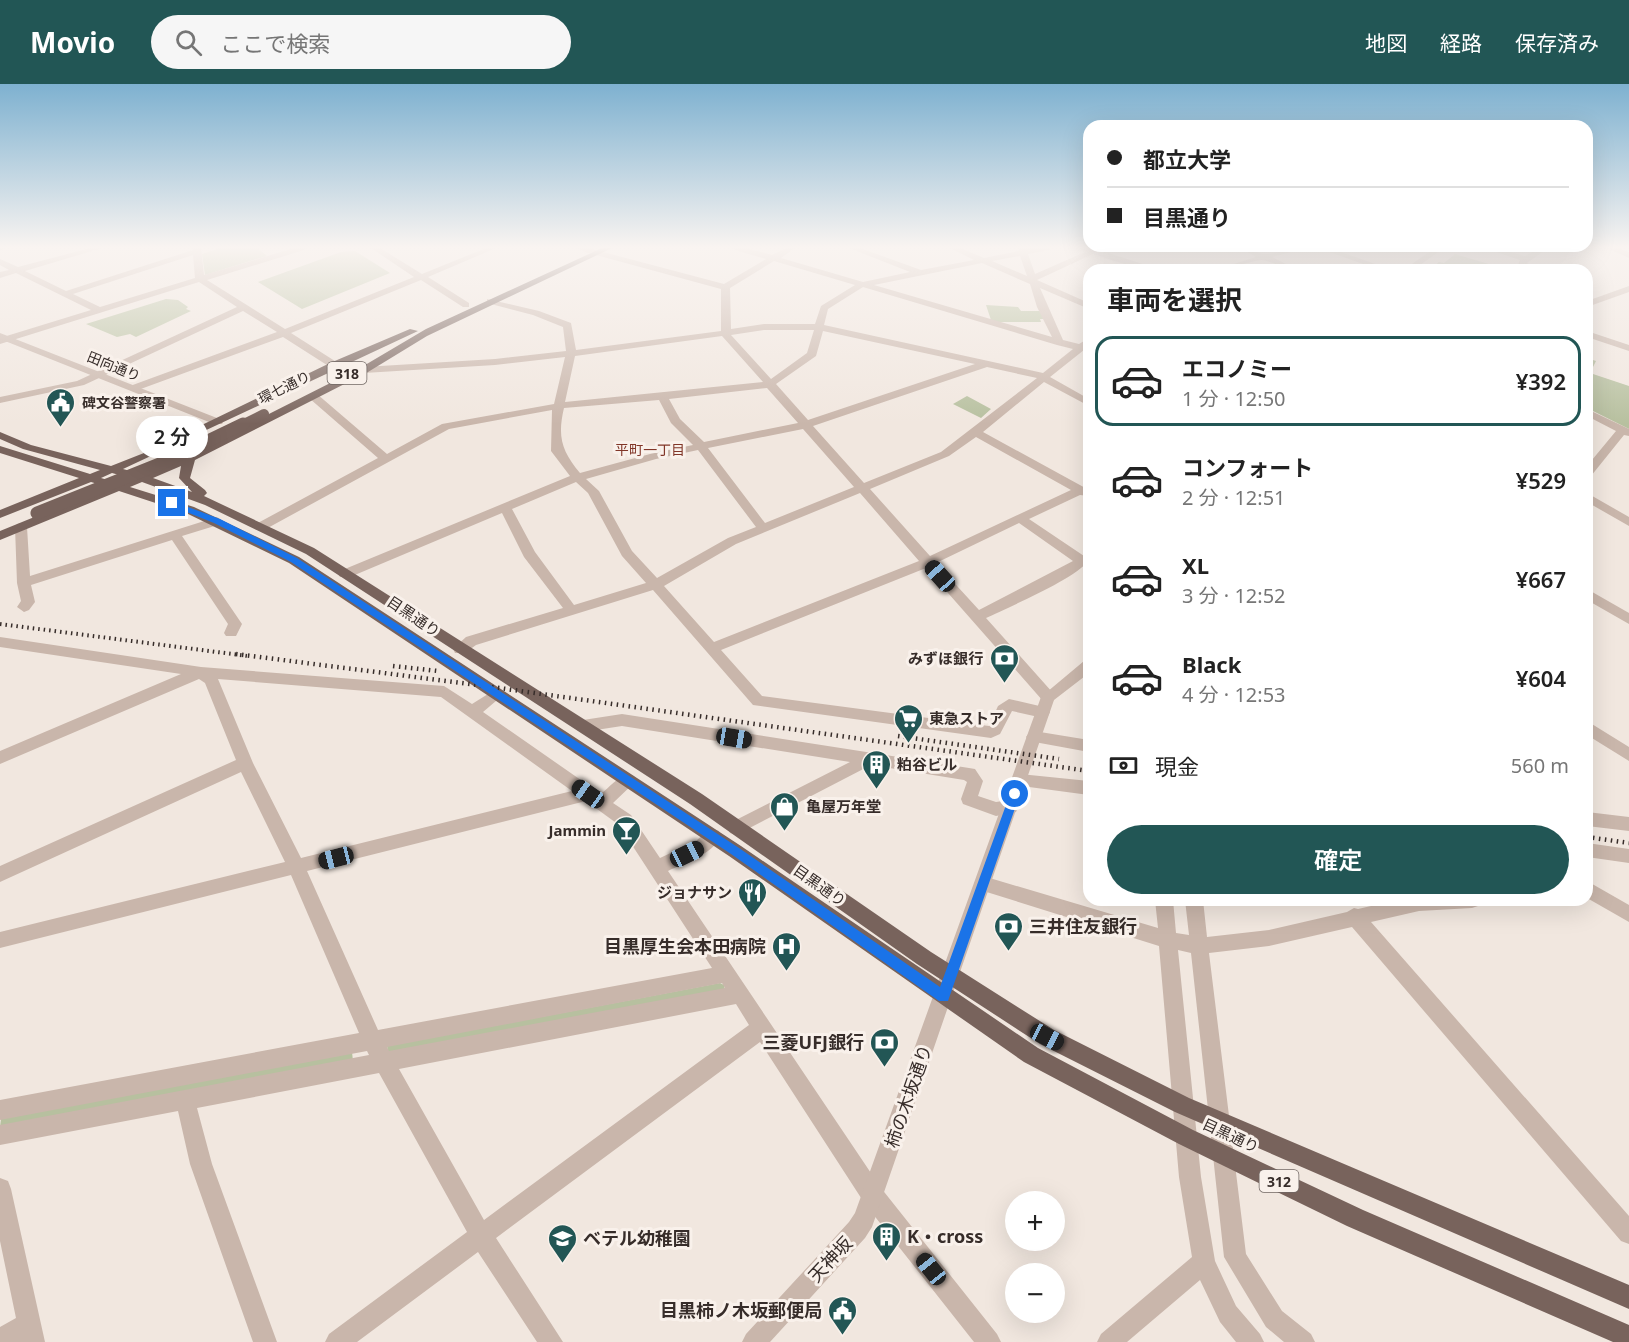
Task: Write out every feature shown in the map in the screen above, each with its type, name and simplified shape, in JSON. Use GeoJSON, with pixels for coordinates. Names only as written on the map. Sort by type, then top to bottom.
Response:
{"type":"FeatureCollection","features":[{"type":"Feature","properties":{"kind":"main road","name":"環七通り"},"geometry":{"type":"LineString","coordinates":[[0,520],[162,463],[463,307]]}},
{"type":"Feature","properties":{"kind":"main road","name":"環七通り"},"geometry":{"type":"LineString","coordinates":[[260,412],[478,307]]}},
{"type":"Feature","properties":{"kind":"main road"},"geometry":{"type":"LineString","coordinates":[[0,514],[37,506],[91,478],[218,422],[334,365],[413,331]]}},
{"type":"Feature","properties":{"kind":"main road"},"geometry":{"type":"LineString","coordinates":[[0,536],[189,458],[364,370],[429,331]]}},
{"type":"Feature","properties":{"kind":"main road","name":"目黒通り"},"geometry":{"type":"LineString","coordinates":[[0,435],[27,447],[143,478],[209,502],[310,551],[583,726],[951,975],[1047,1037],[1182,1105],[1629,1297]]}},
{"type":"Feature","properties":{"kind":"main road","name":"目黒通り"},"geometry":{"type":"LineString","coordinates":[[0,449],[123,486],[217,521],[294,560],[713,837],[1031,1055],[1186,1137],[1354,1218],[1629,1337]]}},
{"type":"Feature","properties":{"kind":"main road"},"geometry":{"type":"LineString","coordinates":[[189,458],[183,475],[184,482],[209,502]]}},
{"type":"Feature","properties":{"kind":"main road"},"geometry":{"type":"LineString","coordinates":[[37,506],[57,482],[60,476],[59,468]]}},
{"type":"Feature","properties":{"kind":"main road","name":"環七通り"},"geometry":{"type":"LineString","coordinates":[[0,528],[37,506]]}},
{"type":"Feature","properties":{"kind":"street"},"geometry":{"type":"LineString","coordinates":[[91,307],[100,311]]}},
{"type":"Feature","properties":{"kind":"street"},"geometry":{"type":"LineString","coordinates":[[3,339],[113,307]]}},
{"type":"Feature","properties":{"kind":"street"},"geometry":{"type":"LineString","coordinates":[[0,400],[80,383],[101,375],[243,307],[334,365]]}},
{"type":"Feature","properties":{"kind":"street"},"geometry":{"type":"LineString","coordinates":[[134,388],[284,333],[348,307]]}},
{"type":"Feature","properties":{"kind":"street"},"geometry":{"type":"LineString","coordinates":[[511,307],[568,325],[571,352],[556,418],[557,451],[593,491],[627,553],[758,701],[991,732],[995,730],[1003,710],[1009,705],[1046,705],[1083,671]]}},
{"type":"Feature","properties":{"kind":"street"},"geometry":{"type":"LineString","coordinates":[[725,307],[725,333],[977,617],[1046,705]]}},
{"type":"Feature","properties":{"kind":"street"},"geometry":{"type":"LineString","coordinates":[[260,526],[446,426],[558,405],[663,397],[769,384],[812,354],[826,307]]}},
{"type":"Feature","properties":{"kind":"street"},"geometry":{"type":"LineString","coordinates":[[935,307],[1080,348]]}},
{"type":"Feature","properties":{"kind":"street"},"geometry":{"type":"LineString","coordinates":[[1042,307],[1060,343]]}},
{"type":"Feature","properties":{"kind":"street"},"geometry":{"type":"LineString","coordinates":[[364,370],[495,362],[648,345],[764,327],[819,327],[1044,377],[1083,400]]}},
{"type":"Feature","properties":{"kind":"street"},"geometry":{"type":"LineString","coordinates":[[1593,335],[1629,348]]}},
{"type":"Feature","properties":{"kind":"street","name":"田向通り"},"geometry":{"type":"LineString","coordinates":[[3,339],[218,422]]}},
{"type":"Feature","properties":{"kind":"street"},"geometry":{"type":"LineString","coordinates":[[460,649],[471,641],[655,585],[732,540],[945,454],[976,432],[1083,345]]}},
{"type":"Feature","properties":{"kind":"street"},"geometry":{"type":"LineString","coordinates":[[345,574],[579,477],[701,446],[805,425],[986,364]]}},
{"type":"Feature","properties":{"kind":"street"},"geometry":{"type":"LineString","coordinates":[[313,396],[385,458]]}},
{"type":"Feature","properties":{"kind":"street"},"geometry":{"type":"LineString","coordinates":[[663,397],[675,421],[701,446],[763,528]]}},
{"type":"Feature","properties":{"kind":"street"},"geometry":{"type":"LineString","coordinates":[[1593,415],[1625,432],[1593,467]]}},
{"type":"Feature","properties":{"kind":"street"},"geometry":{"type":"LineString","coordinates":[[976,432],[1083,491]]}},
{"type":"Feature","properties":{"kind":"street"},"geometry":{"type":"LineString","coordinates":[[710,649],[928,562],[1020,518],[1083,492]]}},
{"type":"Feature","properties":{"kind":"street"},"geometry":{"type":"LineString","coordinates":[[1593,501],[1629,522]]}},
{"type":"Feature","properties":{"kind":"street"},"geometry":{"type":"LineString","coordinates":[[505,508],[529,554],[571,610]]}},
{"type":"Feature","properties":{"kind":"street"},"geometry":{"type":"LineString","coordinates":[[977,617],[1082,561],[1020,518]]}},
{"type":"Feature","properties":{"kind":"street"},"geometry":{"type":"LineString","coordinates":[[24,583],[217,521]]}},
{"type":"Feature","properties":{"kind":"street"},"geometry":{"type":"LineString","coordinates":[[21,528],[24,583],[28,602],[24,607]]}},
{"type":"Feature","properties":{"kind":"street"},"geometry":{"type":"LineString","coordinates":[[174,534],[235,624],[231,633]]}},
{"type":"Feature","properties":{"kind":"street"},"geometry":{"type":"LineString","coordinates":[[1593,598],[1629,619]]}},
{"type":"Feature","properties":{"kind":"street"},"geometry":{"type":"LineString","coordinates":[[0,642],[201,672],[444,692],[595,798],[625,820],[873,1196],[989,1342]]}},
{"type":"Feature","properties":{"kind":"street"},"geometry":{"type":"LineString","coordinates":[[0,758],[201,672]]}},
{"type":"Feature","properties":{"kind":"street"},"geometry":{"type":"LineString","coordinates":[[201,672],[211,680],[245,763],[296,866],[373,1042],[481,1236],[551,1342]]}},
{"type":"Feature","properties":{"kind":"street"},"geometry":{"type":"LineString","coordinates":[[472,712],[496,695]]}},
{"type":"Feature","properties":{"kind":"street","name":"柿の木坂通り"},"geometry":{"type":"LineString","coordinates":[[873,1196],[1046,705]]}},
{"type":"Feature","properties":{"kind":"street"},"geometry":{"type":"LineString","coordinates":[[583,726],[622,720],[969,774],[975,781],[969,799],[996,809],[1010,807]]}},
{"type":"Feature","properties":{"kind":"street"},"geometry":{"type":"LineString","coordinates":[[1593,732],[1629,755]]}},
{"type":"Feature","properties":{"kind":"street"},"geometry":{"type":"LineString","coordinates":[[1034,737],[1083,745]]}},
{"type":"Feature","properties":{"kind":"street"},"geometry":{"type":"LineString","coordinates":[[736,828],[869,759]]}},
{"type":"Feature","properties":{"kind":"street"},"geometry":{"type":"LineString","coordinates":[[0,874],[245,763]]}},
{"type":"Feature","properties":{"kind":"street"},"geometry":{"type":"LineString","coordinates":[[1020,780],[1083,787]]}},
{"type":"Feature","properties":{"kind":"street"},"geometry":{"type":"LineString","coordinates":[[0,940],[296,866],[595,798],[628,781]]}},
{"type":"Feature","properties":{"kind":"street"},"geometry":{"type":"LineString","coordinates":[[1593,820],[1629,824]]}},
{"type":"Feature","properties":{"kind":"street"},"geometry":{"type":"LineString","coordinates":[[657,868],[702,846],[713,837]]}},
{"type":"Feature","properties":{"kind":"street"},"geometry":{"type":"LineString","coordinates":[[1593,851],[1629,856]]}},
{"type":"Feature","properties":{"kind":"street"},"geometry":{"type":"LineString","coordinates":[[983,884],[1169,940],[1200,946],[1269,938],[1354,916],[1404,906]]}},
{"type":"Feature","properties":{"kind":"street"},"geometry":{"type":"LineString","coordinates":[[1593,893],[1629,914]]}},
{"type":"Feature","properties":{"kind":"street"},"geometry":{"type":"LineString","coordinates":[[1165,906],[1182,1105],[1204,1262],[1228,1314],[1252,1342]]}},
{"type":"Feature","properties":{"kind":"street"},"geometry":{"type":"LineString","coordinates":[[1195,906],[1235,1257],[1274,1319],[1303,1342]]}},
{"type":"Feature","properties":{"kind":"street"},"geometry":{"type":"LineString","coordinates":[[1354,916],[1629,1233]]}},
{"type":"Feature","properties":{"kind":"street"},"geometry":{"type":"LineString","coordinates":[[0,1110],[373,1042],[717,976],[725,971]]}},
{"type":"Feature","properties":{"kind":"street"},"geometry":{"type":"LineString","coordinates":[[0,1135],[740,994]]}},
{"type":"Feature","properties":{"kind":"street"},"geometry":{"type":"LineString","coordinates":[[337,1342],[762,1028]]}},
{"type":"Feature","properties":{"kind":"street"},"geometry":{"type":"LineString","coordinates":[[184,1099],[201,1164],[265,1342]]}},
{"type":"Feature","properties":{"kind":"street"},"geometry":{"type":"LineString","coordinates":[[0,1189],[31,1333],[0,1340]]}},
{"type":"Feature","properties":{"kind":"street","name":"天神坂"},"geometry":{"type":"LineString","coordinates":[[754,1342],[856,1230],[873,1196]]}},
{"type":"Feature","properties":{"kind":"street"},"geometry":{"type":"LineString","coordinates":[[1109,1342],[1204,1262]]}},
{"type":"Feature","properties":{"kind":"green space"},"geometry":{"type":"Polygon","coordinates":[[[141,307],[188,307],[186,309],[191,311],[136,337],[130,334],[117,337],[86,324],[141,307]]]}},
{"type":"Feature","properties":{"kind":"green space"},"geometry":{"type":"Polygon","coordinates":[[[987,307],[1018,307],[1021,311],[1042,311],[1046,319],[1040,319],[1041,322],[991,320],[987,307]]]}},
{"type":"Feature","properties":{"kind":"green space"},"geometry":{"type":"Polygon","coordinates":[[[1593,374],[1629,386],[1629,429],[1593,411],[1593,374]]]}},
{"type":"Feature","properties":{"kind":"green space"},"geometry":{"type":"Polygon","coordinates":[[[967,396],[991,409],[981,418],[953,404],[967,396]]]}},
{"type":"Feature","properties":{"kind":"green space"},"geometry":{"type":"Polygon","coordinates":[[[720,983],[724,985],[725,990],[388,1052],[387,1046],[720,983]]]}},
{"type":"Feature","properties":{"kind":"green space"},"geometry":{"type":"Polygon","coordinates":[[[352,1052],[353,1061],[0,1127],[1,1119],[352,1052]]]}},
{"type":"Feature","properties":{"kind":"railway"},"geometry":{"type":"LineString","coordinates":[[0,624],[248,656]]}},
{"type":"Feature","properties":{"kind":"railway"},"geometry":{"type":"LineString","coordinates":[[236,654],[485,686],[1083,770]]}},
{"type":"Feature","properties":{"kind":"railway"},"geometry":{"type":"LineString","coordinates":[[393,666],[438,671]]}},
{"type":"Feature","properties":{"kind":"railway"},"geometry":{"type":"LineString","coordinates":[[898,736],[1059,759]]}},
{"type":"Feature","properties":{"kind":"railway"},"geometry":{"type":"LineString","coordinates":[[1593,838],[1629,843]]}},
{"type":"Feature","properties":{"kind":"place","name":"碑文谷警察署"},"geometry":{"type":"Point","coordinates":[61,428]}},
{"type":"Feature","properties":{"kind":"place","name":"みずほ銀行"},"geometry":{"type":"Point","coordinates":[1004,684]}},
{"type":"Feature","properties":{"kind":"place","name":"東急ストア"},"geometry":{"type":"Point","coordinates":[908,744]}},
{"type":"Feature","properties":{"kind":"place","name":"粕谷ビル"},"geometry":{"type":"Point","coordinates":[876,790]}},
{"type":"Feature","properties":{"kind":"place","name":"亀屋万年堂"},"geometry":{"type":"Point","coordinates":[785,832]}},
{"type":"Feature","properties":{"kind":"place","name":"Jammin"},"geometry":{"type":"Point","coordinates":[627,856]}},
{"type":"Feature","properties":{"kind":"place","name":"ジョナサン"},"geometry":{"type":"Point","coordinates":[753,918]}},
{"type":"Feature","properties":{"kind":"place","name":"三井住友銀行"},"geometry":{"type":"Point","coordinates":[1008,952]}},
{"type":"Feature","properties":{"kind":"place","name":"目黒厚生会本田病院"},"geometry":{"type":"Point","coordinates":[787,972]}},
{"type":"Feature","properties":{"kind":"place","name":"三菱UFJ銀行"},"geometry":{"type":"Point","coordinates":[885,1068]}},
{"type":"Feature","properties":{"kind":"place","name":"K・cross"},"geometry":{"type":"Point","coordinates":[886,1262]}},
{"type":"Feature","properties":{"kind":"place","name":"ベテル幼稚園"},"geometry":{"type":"Point","coordinates":[562,1264]}},
{"type":"Feature","properties":{"kind":"place","name":"目黒柿ノ木坂郵便局"},"geometry":{"type":"Point","coordinates":[843,1336]}},
{"type":"Feature","properties":{"kind":"district","name":"平町一丁目"},"geometry":{"type":"Point","coordinates":[650,449]}},
{"type":"Feature","properties":{"kind":"route"},"geometry":{"type":"LineString","coordinates":[[172,503],[217,521],[294,560],[735,851],[943,996],[1015,794]]}}]}
